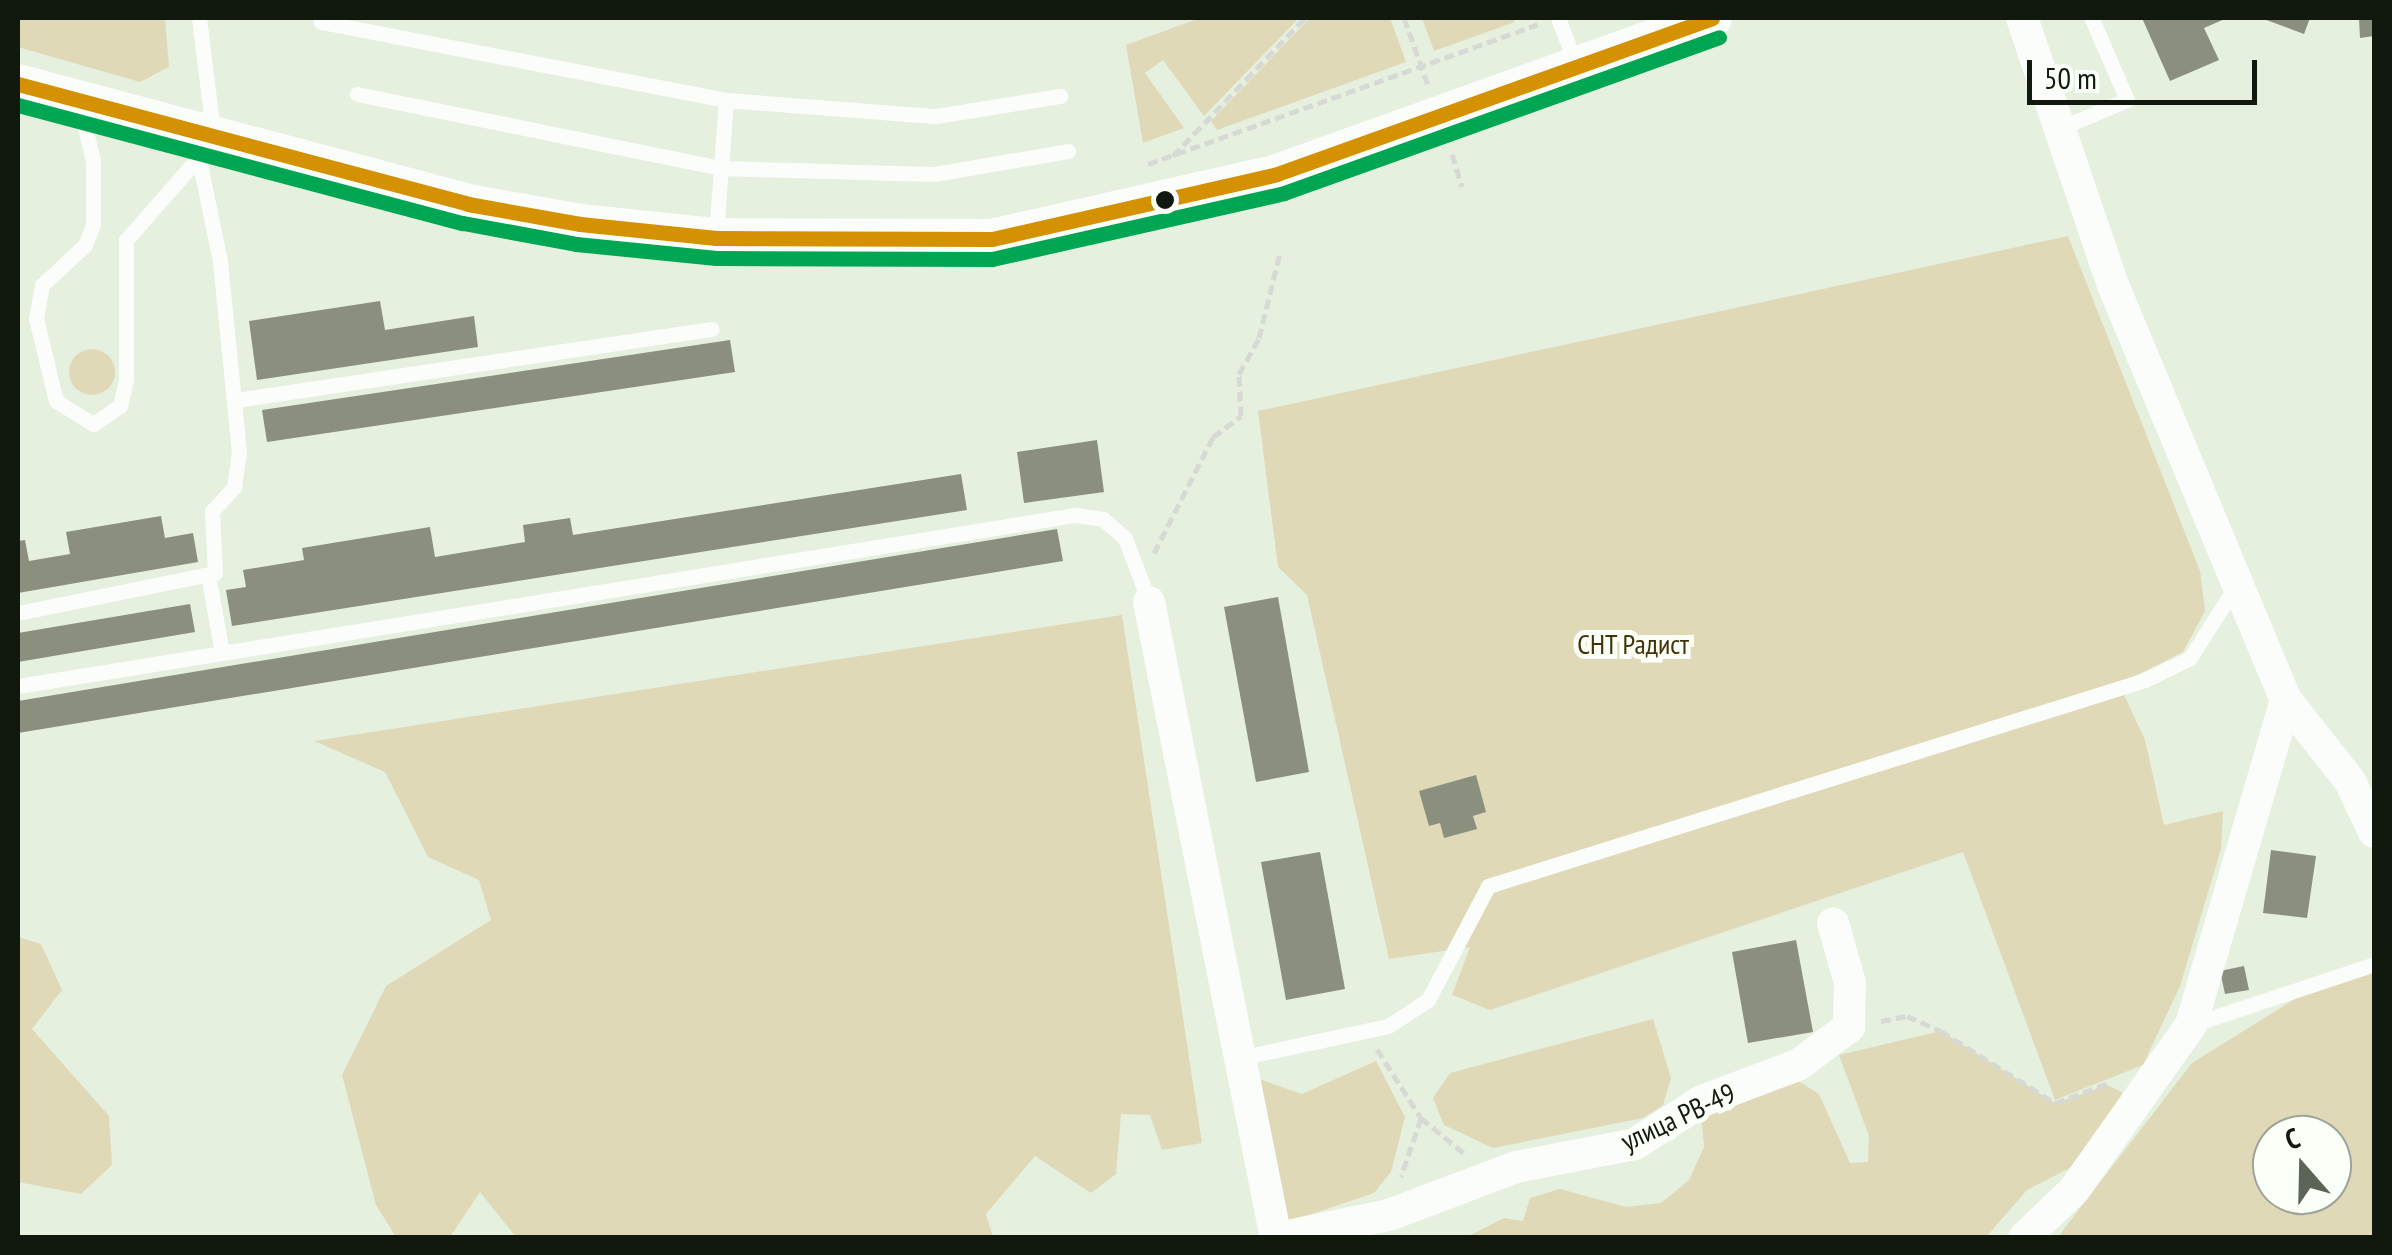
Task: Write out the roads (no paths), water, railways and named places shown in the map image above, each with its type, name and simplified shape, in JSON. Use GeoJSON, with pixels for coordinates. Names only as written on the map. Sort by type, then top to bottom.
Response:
{"type":"FeatureCollection","features":[{"type":"Feature","properties":{"kind":"street"},"geometry":{"type":"LineString","coordinates":[[2022,18],[2058,129],[2286,700],[2350,781],[2374,832]]}},
{"type":"Feature","properties":{"kind":"street"},"geometry":{"type":"LineString","coordinates":[[18,84],[206,148],[468,204],[716,238],[992,238],[1146,209],[1422,128],[1706,19]]}},
{"type":"Feature","properties":{"kind":"street"},"geometry":{"type":"LineString","coordinates":[[1146,591],[1277,1238]]}},
{"type":"Feature","properties":{"kind":"street"},"geometry":{"type":"LineString","coordinates":[[2024,1238],[2074,1190],[2161,1075],[2192,1026],[2286,700]]}},
{"type":"Feature","properties":{"kind":"street","name":"улица РВ-49"},"geometry":{"type":"LineString","coordinates":[[1277,1238],[1358,1222],[1516,1168],[1635,1144],[1702,1101],[1798,1064],[1849,1026],[1850,983],[1833,923]]}},
{"type":"Feature","properties":{"kind":"lane"},"geometry":{"type":"LineString","coordinates":[[199,18],[206,148],[236,400],[240,469],[212,511],[218,551],[209,580],[222,653]]}},
{"type":"Feature","properties":{"kind":"lane"},"geometry":{"type":"LineString","coordinates":[[1557,18],[1577,69]]}},
{"type":"Feature","properties":{"kind":"lane"},"geometry":{"type":"LineString","coordinates":[[2058,129],[2127,100],[2092,20]]}},
{"type":"Feature","properties":{"kind":"lane"},"geometry":{"type":"LineString","coordinates":[[320,22],[726,100],[936,116],[1060,96]]}},
{"type":"Feature","properties":{"kind":"lane"},"geometry":{"type":"LineString","coordinates":[[357,94],[720,168],[934,174],[1068,150]]}},
{"type":"Feature","properties":{"kind":"lane"},"geometry":{"type":"LineString","coordinates":[[716,238],[726,100]]}},
{"type":"Feature","properties":{"kind":"lane"},"geometry":{"type":"LineString","coordinates":[[79,103],[94,161],[93,225],[86,245],[42,284],[36,318],[56,401],[71,417],[93,424],[120,406],[126,240],[206,148]]}},
{"type":"Feature","properties":{"kind":"lane"},"geometry":{"type":"LineString","coordinates":[[236,400],[712,329]]}},
{"type":"Feature","properties":{"kind":"lane"},"geometry":{"type":"LineString","coordinates":[[18,686],[1075,515],[1103,519],[1125,538],[1146,591]]}},
{"type":"Feature","properties":{"kind":"lane"},"geometry":{"type":"LineString","coordinates":[[18,613],[209,580]]}},
{"type":"Feature","properties":{"kind":"lane"},"geometry":{"type":"LineString","coordinates":[[1239,1058],[1368,1030],[1428,1000],[1488,886],[2145,680],[2190,658],[2237,584]]}},
{"type":"Feature","properties":{"kind":"lane"},"geometry":{"type":"LineString","coordinates":[[2192,1026],[2374,964]]}},
{"type":"Feature","properties":{"kind":"park label","name":"СНТ Радист"},"geometry":{"type":"Point","coordinates":[1633,644]}}]}
